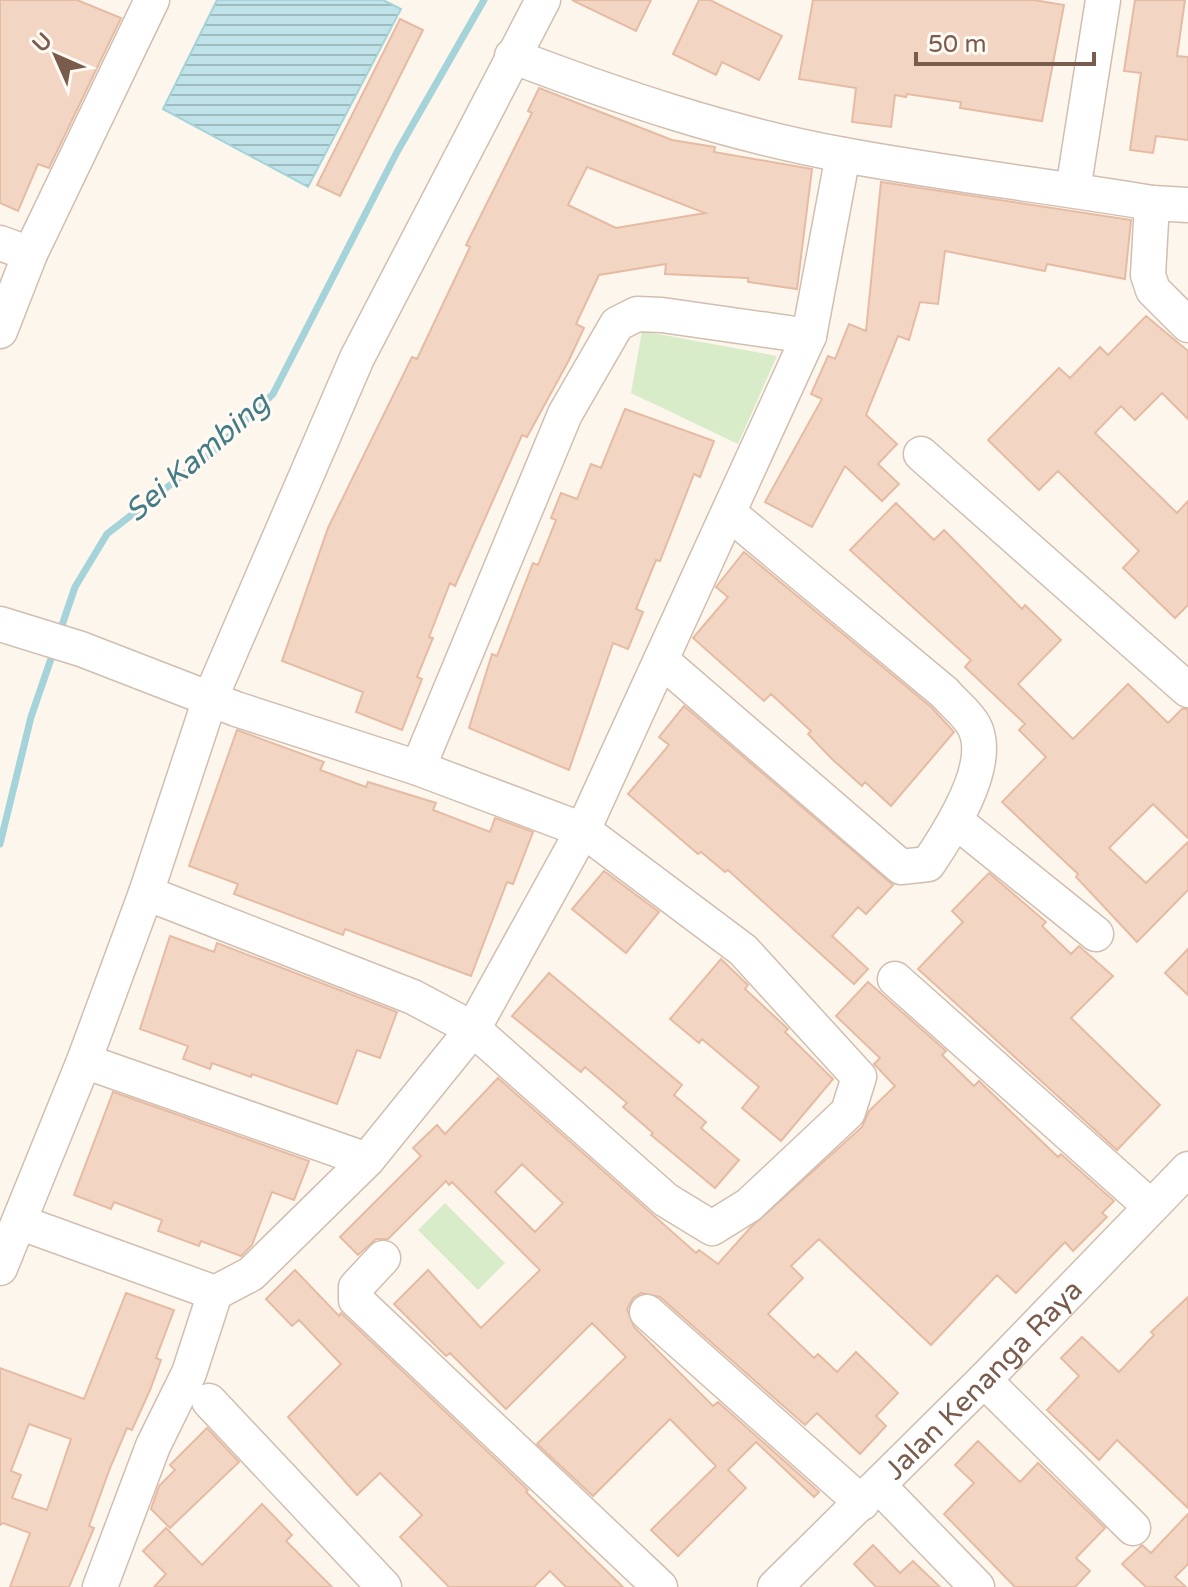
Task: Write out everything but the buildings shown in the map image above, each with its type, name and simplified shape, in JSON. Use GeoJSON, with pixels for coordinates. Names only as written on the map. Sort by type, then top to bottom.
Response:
{"type":"FeatureCollection","features":[{"type":"Feature","properties":{"kind":"street"},"geometry":{"type":"LineString","coordinates":[[0,331],[15,249],[152,0]]}},
{"type":"Feature","properties":{"kind":"street"},"geometry":{"type":"LineString","coordinates":[[0,1268],[84,1061],[146,893],[210,699],[357,358],[543,0]]}},
{"type":"Feature","properties":{"kind":"street"},"geometry":{"type":"LineString","coordinates":[[1073,190],[1103,0]]}},
{"type":"Feature","properties":{"kind":"street"},"geometry":{"type":"LineString","coordinates":[[512,56],[631,101],[722,127],[843,155],[1152,203],[1188,205]]}},
{"type":"Feature","properties":{"kind":"street"},"geometry":{"type":"LineString","coordinates":[[100,1587],[153,1446],[189,1373],[215,1293],[251,1274],[367,1160],[473,1029],[583,830],[809,336],[843,155]]}},
{"type":"Feature","properties":{"kind":"street"},"geometry":{"type":"LineString","coordinates":[[1152,203],[1148,275],[1153,290],[1188,325]]}},
{"type":"Feature","properties":{"kind":"street"},"geometry":{"type":"LineString","coordinates":[[418,768],[565,414],[617,324],[637,314],[662,315],[809,336]]}},
{"type":"Feature","properties":{"kind":"street"},"geometry":{"type":"LineString","coordinates":[[921,454],[1188,690]]}},
{"type":"Feature","properties":{"kind":"street"},"geometry":{"type":"LineString","coordinates":[[661,660],[901,867],[928,864],[957,822],[977,759],[975,727],[945,693],[729,513]]}},
{"type":"Feature","properties":{"kind":"street"},"geometry":{"type":"LineString","coordinates":[[0,624],[81,649],[210,699],[418,768],[583,830],[743,950],[859,1077],[848,1112],[749,1205],[712,1228],[666,1200],[473,1029],[413,997],[146,893]]}},
{"type":"Feature","properties":{"kind":"street"},"geometry":{"type":"LineString","coordinates":[[957,822],[1096,934]]}},
{"type":"Feature","properties":{"kind":"street"},"geometry":{"type":"LineString","coordinates":[[895,979],[1150,1206]]}},
{"type":"Feature","properties":{"kind":"street"},"geometry":{"type":"LineString","coordinates":[[84,1061],[367,1160]]}},
{"type":"Feature","properties":{"kind":"street","name":"Jalan Kenanga Raya"},"geometry":{"type":"LineString","coordinates":[[775,1587],[984,1380],[1188,1169]]}},
{"type":"Feature","properties":{"kind":"street"},"geometry":{"type":"LineString","coordinates":[[19,1222],[215,1293]]}},
{"type":"Feature","properties":{"kind":"street"},"geometry":{"type":"LineString","coordinates":[[383,1258],[356,1287],[356,1300],[660,1587]]}},
{"type":"Feature","properties":{"kind":"street"},"geometry":{"type":"LineString","coordinates":[[647,1312],[870,1494],[977,1587]]}},
{"type":"Feature","properties":{"kind":"street"},"geometry":{"type":"LineString","coordinates":[[984,1380],[1133,1528]]}},
{"type":"Feature","properties":{"kind":"street"},"geometry":{"type":"LineString","coordinates":[[209,1401],[384,1587]]}},
{"type":"Feature","properties":{"kind":"green space"},"geometry":{"type":"Polygon","coordinates":[[[642,331],[777,356],[738,444],[631,393],[642,331]]]}},
{"type":"Feature","properties":{"kind":"green space"},"geometry":{"type":"Polygon","coordinates":[[[445,1203],[505,1263],[478,1290],[418,1230],[445,1203]]]}},
{"type":"Feature","properties":{"kind":"water"},"geometry":{"type":"Polygon","coordinates":[[[217,0],[383,0],[401,9],[308,187],[163,109],[217,0]]]}},
{"type":"Feature","properties":{"kind":"waterway","name":"Sei Kambing"},"geometry":{"type":"LineString","coordinates":[[59,634],[75,587],[107,534],[215,450],[273,394],[397,152],[484,0]]}},
{"type":"Feature","properties":{"kind":"waterway","name":"Sei Kambing"},"geometry":{"type":"LineString","coordinates":[[0,844],[31,717],[54,650]]}}]}
